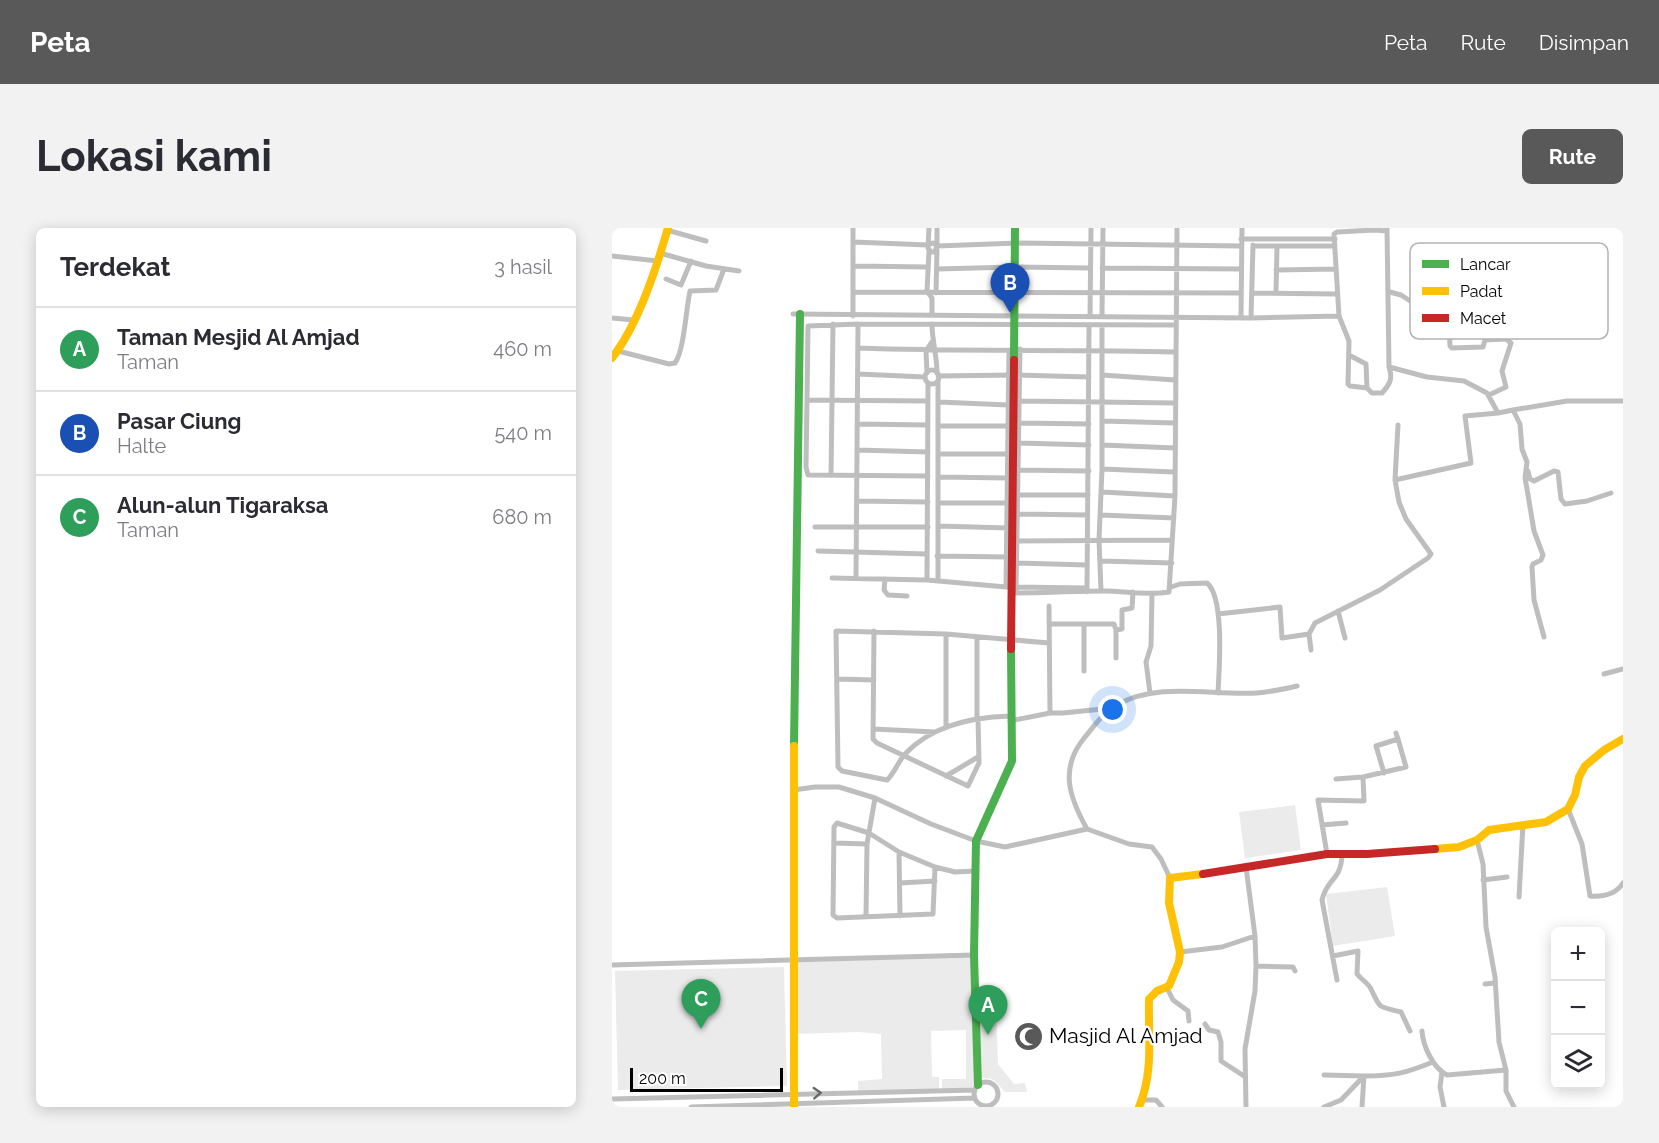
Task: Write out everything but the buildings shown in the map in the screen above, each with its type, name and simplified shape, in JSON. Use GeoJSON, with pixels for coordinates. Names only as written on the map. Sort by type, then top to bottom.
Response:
{"type":"FeatureCollection","features":[{"type":"Feature","properties":{"kind":"street"},"geometry":{"type":"LineString","coordinates":[[853,228],[853,316]]}},
{"type":"Feature","properties":{"kind":"street"},"geometry":{"type":"LineString","coordinates":[[929,228],[927,291],[932,298],[932,315]]}},
{"type":"Feature","properties":{"kind":"street"},"geometry":{"type":"LineString","coordinates":[[932,298],[937,291],[937,228]]}},
{"type":"Feature","properties":{"kind":"street"},"geometry":{"type":"LineString","coordinates":[[1011,497],[1019,470],[1013,455],[1008,426],[1014,375],[1015,228]]}},
{"type":"Feature","properties":{"kind":"street"},"geometry":{"type":"LineString","coordinates":[[1090,228],[1090,316]]}},
{"type":"Feature","properties":{"kind":"street"},"geometry":{"type":"LineString","coordinates":[[1102,317],[1103,228]]}},
{"type":"Feature","properties":{"kind":"street"},"geometry":{"type":"LineString","coordinates":[[832,578],[927,580],[1012,590],[1168,593],[1171,587],[1175,496],[1178,228]]}},
{"type":"Feature","properties":{"kind":"street"},"geometry":{"type":"LineString","coordinates":[[1240,318],[1242,228]]}},
{"type":"Feature","properties":{"kind":"street"},"geometry":{"type":"LineString","coordinates":[[612,358],[625,342],[668,229],[706,241]]}},
{"type":"Feature","properties":{"kind":"street"},"geometry":{"type":"LineString","coordinates":[[1387,230],[1390,292],[1389,367],[1392,377],[1382,393],[1372,393],[1367,388],[1348,384],[1349,341],[1339,316],[1335,243],[1336,232],[1387,230]]}},
{"type":"Feature","properties":{"kind":"street"},"geometry":{"type":"LineString","coordinates":[[937,247],[1015,244],[1177,245],[1241,242],[1253,239],[1335,243]]}},
{"type":"Feature","properties":{"kind":"street"},"geometry":{"type":"LineString","coordinates":[[1251,318],[1253,239]]}},
{"type":"Feature","properties":{"kind":"street"},"geometry":{"type":"LineString","coordinates":[[854,242],[929,247]]}},
{"type":"Feature","properties":{"kind":"street"},"geometry":{"type":"LineString","coordinates":[[1252,246],[1335,243]]}},
{"type":"Feature","properties":{"kind":"street"},"geometry":{"type":"LineString","coordinates":[[1276,293],[1277,246]]}},
{"type":"Feature","properties":{"kind":"street"},"geometry":{"type":"LineString","coordinates":[[929,247],[933,253],[937,247]]}},
{"type":"Feature","properties":{"kind":"street"},"geometry":{"type":"LineString","coordinates":[[612,256],[659,257],[739,270]]}},
{"type":"Feature","properties":{"kind":"street"},"geometry":{"type":"LineString","coordinates":[[666,279],[681,285],[691,261]]}},
{"type":"Feature","properties":{"kind":"street"},"geometry":{"type":"LineString","coordinates":[[854,266],[928,267]]}},
{"type":"Feature","properties":{"kind":"street"},"geometry":{"type":"LineString","coordinates":[[937,269],[1090,268]]}},
{"type":"Feature","properties":{"kind":"street"},"geometry":{"type":"LineString","coordinates":[[1102,268],[1241,269]]}},
{"type":"Feature","properties":{"kind":"street"},"geometry":{"type":"LineString","coordinates":[[618,351],[673,364],[681,353],[690,291],[716,290],[724,269]]}},
{"type":"Feature","properties":{"kind":"street"},"geometry":{"type":"LineString","coordinates":[[1276,270],[1336,269]]}},
{"type":"Feature","properties":{"kind":"street"},"geometry":{"type":"LineString","coordinates":[[852,292],[1241,293]]}},
{"type":"Feature","properties":{"kind":"street"},"geometry":{"type":"LineString","coordinates":[[1390,292],[1410,301]]}},
{"type":"Feature","properties":{"kind":"street"},"geometry":{"type":"LineString","coordinates":[[1252,293],[1337,294]]}},
{"type":"Feature","properties":{"kind":"street"},"geometry":{"type":"LineString","coordinates":[[928,476],[808,475],[797,315],[1240,318],[1339,316]]}},
{"type":"Feature","properties":{"kind":"street"},"geometry":{"type":"LineString","coordinates":[[612,318],[633,320]]}},
{"type":"Feature","properties":{"kind":"street"},"geometry":{"type":"LineString","coordinates":[[794,1105],[793,790],[803,400],[808,326],[833,324],[1176,325]]}},
{"type":"Feature","properties":{"kind":"street"},"geometry":{"type":"LineString","coordinates":[[831,475],[833,324]]}},
{"type":"Feature","properties":{"kind":"street"},"geometry":{"type":"LineString","coordinates":[[856,578],[858,324]]}},
{"type":"Feature","properties":{"kind":"street"},"geometry":{"type":"LineString","coordinates":[[932,324],[939,402],[938,581]]}},
{"type":"Feature","properties":{"kind":"street"},"geometry":{"type":"LineString","coordinates":[[1087,590],[1089,326]]}},
{"type":"Feature","properties":{"kind":"street"},"geometry":{"type":"LineString","coordinates":[[1101,591],[1102,326]]}},
{"type":"Feature","properties":{"kind":"street"},"geometry":{"type":"LineString","coordinates":[[1450,339],[1452,348],[1483,347],[1485,340],[1501,339],[1511,343],[1502,371],[1506,387],[1490,395]]}},
{"type":"Feature","properties":{"kind":"street"},"geometry":{"type":"LineString","coordinates":[[927,580],[926,351],[932,342]]}},
{"type":"Feature","properties":{"kind":"street"},"geometry":{"type":"LineString","coordinates":[[858,348],[926,351],[1014,349],[1176,352]]}},
{"type":"Feature","properties":{"kind":"street"},"geometry":{"type":"LineString","coordinates":[[1349,355],[1366,364],[1367,388]]}},
{"type":"Feature","properties":{"kind":"street"},"geometry":{"type":"LineString","coordinates":[[1389,367],[1427,377],[1464,381],[1490,395],[1497,413]]}},
{"type":"Feature","properties":{"kind":"street"},"geometry":{"type":"LineString","coordinates":[[1089,369],[1102,375],[1175,380]]}},
{"type":"Feature","properties":{"kind":"street"},"geometry":{"type":"LineString","coordinates":[[926,378],[932,371],[938,376],[1014,375],[1089,379],[1102,375]]}},
{"type":"Feature","properties":{"kind":"street"},"geometry":{"type":"LineString","coordinates":[[858,374],[926,378],[934,384],[938,376]]}},
{"type":"Feature","properties":{"kind":"street"},"geometry":{"type":"LineString","coordinates":[[803,400],[928,401]]}},
{"type":"Feature","properties":{"kind":"street"},"geometry":{"type":"LineString","coordinates":[[1395,480],[1471,463],[1465,416],[1567,401],[1623,401]]}},
{"type":"Feature","properties":{"kind":"street"},"geometry":{"type":"LineString","coordinates":[[939,402],[1175,403]]}},
{"type":"Feature","properties":{"kind":"street"},"geometry":{"type":"LineString","coordinates":[[1012,402],[1019,423],[1020,443],[1013,455],[1008,477],[1011,497],[1018,514],[1012,528],[1018,541],[1013,559]]}},
{"type":"Feature","properties":{"kind":"street"},"geometry":{"type":"LineString","coordinates":[[975,1098],[976,841],[1011,766],[1012,402]]}},
{"type":"Feature","properties":{"kind":"street"},"geometry":{"type":"LineString","coordinates":[[1513,410],[1520,424],[1522,449],[1529,475],[1534,481],[1554,471],[1558,472],[1561,499],[1565,504],[1587,501],[1611,493]]}},
{"type":"Feature","properties":{"kind":"street"},"geometry":{"type":"LineString","coordinates":[[1102,421],[1175,423]]}},
{"type":"Feature","properties":{"kind":"street"},"geometry":{"type":"LineString","coordinates":[[1019,423],[1089,424]]}},
{"type":"Feature","properties":{"kind":"street"},"geometry":{"type":"LineString","coordinates":[[857,424],[928,425]]}},
{"type":"Feature","properties":{"kind":"street"},"geometry":{"type":"LineString","coordinates":[[1311,650],[1309,634],[1315,623],[1380,590],[1431,554],[1406,519],[1399,501],[1395,480],[1398,425]]}},
{"type":"Feature","properties":{"kind":"street"},"geometry":{"type":"LineString","coordinates":[[939,426],[1008,426]]}},
{"type":"Feature","properties":{"kind":"street"},"geometry":{"type":"LineString","coordinates":[[1020,443],[1175,448]]}},
{"type":"Feature","properties":{"kind":"street"},"geometry":{"type":"LineString","coordinates":[[1089,445],[1102,445]]}},
{"type":"Feature","properties":{"kind":"street"},"geometry":{"type":"LineString","coordinates":[[928,451],[939,446]]}},
{"type":"Feature","properties":{"kind":"street"},"geometry":{"type":"LineString","coordinates":[[857,450],[928,451],[939,455],[1013,455]]}},
{"type":"Feature","properties":{"kind":"street"},"geometry":{"type":"LineString","coordinates":[[1528,468],[1525,478],[1534,531],[1543,555],[1541,560],[1532,565],[1534,600],[1544,637]]}},
{"type":"Feature","properties":{"kind":"street"},"geometry":{"type":"LineString","coordinates":[[1102,469],[1174,471]]}},
{"type":"Feature","properties":{"kind":"street"},"geometry":{"type":"LineString","coordinates":[[1019,470],[1089,471]]}},
{"type":"Feature","properties":{"kind":"street"},"geometry":{"type":"LineString","coordinates":[[938,477],[1008,477]]}},
{"type":"Feature","properties":{"kind":"street"},"geometry":{"type":"LineString","coordinates":[[1102,492],[1175,496]]}},
{"type":"Feature","properties":{"kind":"street"},"geometry":{"type":"LineString","coordinates":[[938,503],[1011,497],[1088,495]]}},
{"type":"Feature","properties":{"kind":"street"},"geometry":{"type":"LineString","coordinates":[[857,501],[928,502]]}},
{"type":"Feature","properties":{"kind":"street"},"geometry":{"type":"LineString","coordinates":[[1018,514],[1174,518]]}},
{"type":"Feature","properties":{"kind":"street"},"geometry":{"type":"LineString","coordinates":[[1087,515],[1101,515]]}},
{"type":"Feature","properties":{"kind":"street"},"geometry":{"type":"LineString","coordinates":[[815,527],[928,527],[938,524],[1012,528]]}},
{"type":"Feature","properties":{"kind":"street"},"geometry":{"type":"LineString","coordinates":[[928,527],[938,533]]}},
{"type":"Feature","properties":{"kind":"street"},"geometry":{"type":"LineString","coordinates":[[1018,541],[1172,540]]}},
{"type":"Feature","properties":{"kind":"street"},"geometry":{"type":"LineString","coordinates":[[818,551],[927,554]]}},
{"type":"Feature","properties":{"kind":"street"},"geometry":{"type":"LineString","coordinates":[[937,556],[1087,565]]}},
{"type":"Feature","properties":{"kind":"street"},"geometry":{"type":"LineString","coordinates":[[1100,561],[1172,563]]}},
{"type":"Feature","properties":{"kind":"street"},"geometry":{"type":"LineString","coordinates":[[885,579],[884,590],[888,595],[907,596]]}},
{"type":"Feature","properties":{"kind":"street"},"geometry":{"type":"LineString","coordinates":[[1171,587],[1180,584],[1209,584],[1215,595],[1220,632],[1218,693]]}},
{"type":"Feature","properties":{"kind":"street"},"geometry":{"type":"LineString","coordinates":[[1116,630],[1122,629],[1122,610],[1132,608],[1133,592]]}},
{"type":"Feature","properties":{"kind":"street"},"geometry":{"type":"LineString","coordinates":[[1150,693],[1146,662],[1151,646],[1152,594]]}},
{"type":"Feature","properties":{"kind":"street"},"geometry":{"type":"LineString","coordinates":[[1049,606],[1050,712]]}},
{"type":"Feature","properties":{"kind":"street"},"geometry":{"type":"LineString","coordinates":[[1218,614],[1280,607],[1282,638],[1309,634]]}},
{"type":"Feature","properties":{"kind":"street"},"geometry":{"type":"LineString","coordinates":[[1338,611],[1345,638]]}},
{"type":"Feature","properties":{"kind":"street"},"geometry":{"type":"LineString","coordinates":[[1049,624],[1116,625],[1116,658]]}},
{"type":"Feature","properties":{"kind":"street"},"geometry":{"type":"LineString","coordinates":[[1084,624],[1084,671]]}},
{"type":"Feature","properties":{"kind":"street"},"geometry":{"type":"LineString","coordinates":[[1049,643],[946,634],[836,631],[839,769],[887,780],[904,754],[921,740],[946,726],[977,718],[1010,718],[1050,712],[1063,713],[1112,708]]}},
{"type":"Feature","properties":{"kind":"street"},"geometry":{"type":"LineString","coordinates":[[874,631],[873,738],[968,786],[978,763],[977,637]]}},
{"type":"Feature","properties":{"kind":"street"},"geometry":{"type":"LineString","coordinates":[[946,634],[946,726]]}},
{"type":"Feature","properties":{"kind":"street"},"geometry":{"type":"LineString","coordinates":[[1604,674],[1623,669]]}},
{"type":"Feature","properties":{"kind":"street"},"geometry":{"type":"LineString","coordinates":[[837,679],[874,680]]}},
{"type":"Feature","properties":{"kind":"street"},"geometry":{"type":"LineString","coordinates":[[1087,829],[1071,796],[1068,780],[1072,761],[1080,743],[1112,708],[1150,693],[1258,693],[1297,686]]}},
{"type":"Feature","properties":{"kind":"street"},"geometry":{"type":"LineString","coordinates":[[873,729],[935,732]]}},
{"type":"Feature","properties":{"kind":"street"},"geometry":{"type":"LineString","coordinates":[[1335,779],[1363,777],[1384,773],[1406,767],[1397,736],[1376,746],[1384,773]]}},
{"type":"Feature","properties":{"kind":"street"},"geometry":{"type":"LineString","coordinates":[[1170,878],[1327,854],[1459,847],[1477,840],[1489,830],[1546,822],[1568,809],[1585,766],[1604,750],[1623,739]]}},
{"type":"Feature","properties":{"kind":"street"},"geometry":{"type":"LineString","coordinates":[[946,776],[978,757]]}},
{"type":"Feature","properties":{"kind":"street"},"geometry":{"type":"LineString","coordinates":[[1318,800],[1364,801],[1363,777]]}},
{"type":"Feature","properties":{"kind":"street"},"geometry":{"type":"LineString","coordinates":[[793,790],[839,787],[875,798],[931,824],[976,841],[1005,847],[1087,829],[1110,839],[1152,847],[1170,878],[1168,903],[1180,952],[1176,971],[1167,988],[1157,991],[1149,999],[1151,1065],[1141,1103],[1156,1100],[1162,1107]]}},
{"type":"Feature","properties":{"kind":"street"},"geometry":{"type":"LineString","coordinates":[[1317,793],[1327,854]]}},
{"type":"Feature","properties":{"kind":"street"},"geometry":{"type":"LineString","coordinates":[[866,916],[867,844],[875,798]]}},
{"type":"Feature","properties":{"kind":"street"},"geometry":{"type":"LineString","coordinates":[[1568,809],[1582,844],[1590,896],[1611,894],[1619,890],[1623,883]]}},
{"type":"Feature","properties":{"kind":"street"},"geometry":{"type":"LineString","coordinates":[[1322,825],[1346,823]]}},
{"type":"Feature","properties":{"kind":"street"},"geometry":{"type":"LineString","coordinates":[[935,867],[933,914],[837,918],[833,915],[834,827],[837,824],[869,833],[899,852],[935,867],[955,872],[975,871]]}},
{"type":"Feature","properties":{"kind":"street"},"geometry":{"type":"LineString","coordinates":[[1519,897],[1523,824]]}},
{"type":"Feature","properties":{"kind":"street"},"geometry":{"type":"LineString","coordinates":[[1477,840],[1483,864],[1486,927],[1496,983],[1499,1042],[1506,1070],[1506,1091],[1514,1107]]}},
{"type":"Feature","properties":{"kind":"street"},"geometry":{"type":"LineString","coordinates":[[834,843],[867,844]]}},
{"type":"Feature","properties":{"kind":"street"},"geometry":{"type":"LineString","coordinates":[[899,852],[900,916]]}},
{"type":"Feature","properties":{"kind":"street"},"geometry":{"type":"LineString","coordinates":[[1337,980],[1322,900],[1324,892],[1342,868],[1342,855]]}},
{"type":"Feature","properties":{"kind":"street"},"geometry":{"type":"LineString","coordinates":[[1246,867],[1255,936],[1256,966],[1255,991],[1245,1049],[1246,1107]]}},
{"type":"Feature","properties":{"kind":"street"},"geometry":{"type":"LineString","coordinates":[[1483,880],[1507,877]]}},
{"type":"Feature","properties":{"kind":"street"},"geometry":{"type":"LineString","coordinates":[[900,883],[935,881]]}},
{"type":"Feature","properties":{"kind":"street"},"geometry":{"type":"LineString","coordinates":[[1180,952],[1222,947],[1255,936]]}},
{"type":"Feature","properties":{"kind":"street"},"geometry":{"type":"LineString","coordinates":[[1333,956],[1358,951],[1357,975],[1370,986],[1378,1004],[1388,1010],[1401,1012],[1410,1031]]}},
{"type":"Feature","properties":{"kind":"street"},"geometry":{"type":"LineString","coordinates":[[612,965],[974,955]]}},
{"type":"Feature","properties":{"kind":"street"},"geometry":{"type":"LineString","coordinates":[[1256,966],[1293,967],[1295,971]]}},
{"type":"Feature","properties":{"kind":"street"},"geometry":{"type":"LineString","coordinates":[[1485,984],[1496,983]]}},
{"type":"Feature","properties":{"kind":"street"},"geometry":{"type":"LineString","coordinates":[[1167,988],[1173,1000],[1188,1011],[1189,1021]]}},
{"type":"Feature","properties":{"kind":"street"},"geometry":{"type":"LineString","coordinates":[[1205,1024],[1209,1030],[1218,1032],[1221,1042],[1221,1061],[1244,1076]]}},
{"type":"Feature","properties":{"kind":"street"},"geometry":{"type":"LineString","coordinates":[[1422,1031],[1423,1041],[1433,1062],[1447,1075],[1506,1070]]}},
{"type":"Feature","properties":{"kind":"street"},"geometry":{"type":"LineString","coordinates":[[1324,1076],[1401,1074],[1433,1062]]}},
{"type":"Feature","properties":{"kind":"street"},"geometry":{"type":"LineString","coordinates":[[1442,1072],[1440,1087],[1444,1107]]}},
{"type":"Feature","properties":{"kind":"street"},"geometry":{"type":"LineString","coordinates":[[1324,1107],[1341,1100],[1364,1076]]}},
{"type":"Feature","properties":{"kind":"street"},"geometry":{"type":"LineString","coordinates":[[1362,1107],[1364,1076]]}},
{"type":"Feature","properties":{"kind":"street"},"geometry":{"type":"LineString","coordinates":[[612,1099],[976,1088],[987,1082],[995,1086],[998,1095],[994,1105],[983,1105],[975,1098],[691,1107]]}},
{"type":"Feature","properties":{"kind":"shaded area"},"geometry":{"type":"Polygon","coordinates":[[[1295,805],[1301,850],[1245,858],[1239,812],[1295,805]]]}},
{"type":"Feature","properties":{"kind":"shaded area"},"geometry":{"type":"Polygon","coordinates":[[[1387,887],[1395,936],[1333,946],[1326,894],[1387,887]]]}},
{"type":"Feature","properties":{"kind":"shaded area"},"geometry":{"type":"Polygon","coordinates":[[[974,956],[977,1085],[974,1089],[942,1090],[942,1079],[966,1079],[966,1030],[931,1031],[932,1077],[939,1077],[939,1090],[858,1091],[858,1081],[882,1079],[881,1034],[859,1032],[795,1034],[795,962],[974,956]]]}},
{"type":"Feature","properties":{"kind":"shaded area"},"geometry":{"type":"Polygon","coordinates":[[[784,967],[787,1086],[618,1090],[615,971],[784,967]]]}},
{"type":"Feature","properties":{"kind":"shaded area"},"geometry":{"type":"Polygon","coordinates":[[[996,1006],[998,1064],[1014,1084],[1025,1083],[1027,1092],[1005,1092],[994,1080],[983,1078],[980,1075],[978,1007],[996,1006]]]}},
{"type":"Feature","properties":{"kind":"traffic: fast"},"geometry":{"type":"LineString","coordinates":[[1014,360],[1015,228]]}},
{"type":"Feature","properties":{"kind":"traffic: fast"},"geometry":{"type":"LineString","coordinates":[[794,746],[800,314]]}},
{"type":"Feature","properties":{"kind":"traffic: fast"},"geometry":{"type":"LineString","coordinates":[[978,1085],[974,955],[976,841],[1012,761],[1011,649]]}},
{"type":"Feature","properties":{"kind":"traffic: slow"},"geometry":{"type":"LineString","coordinates":[[612,358],[638,313],[668,228]]}},
{"type":"Feature","properties":{"kind":"traffic: slow"},"geometry":{"type":"LineString","coordinates":[[1435,849],[1459,847],[1477,840],[1489,830],[1546,822],[1568,809],[1585,766],[1604,750],[1623,739]]}},
{"type":"Feature","properties":{"kind":"traffic: slow"},"geometry":{"type":"LineString","coordinates":[[794,746],[794,1107]]}},
{"type":"Feature","properties":{"kind":"traffic: slow"},"geometry":{"type":"LineString","coordinates":[[1139,1107],[1147,1080],[1149,999],[1157,991],[1169,986],[1179,962],[1180,952],[1169,903],[1170,878],[1203,874]]}},
{"type":"Feature","properties":{"kind":"traffic: jam"},"geometry":{"type":"LineString","coordinates":[[1011,649],[1014,360]]}},
{"type":"Feature","properties":{"kind":"traffic: jam"},"geometry":{"type":"LineString","coordinates":[[1203,874],[1327,854],[1367,854],[1435,849]]}},
{"type":"Feature","properties":{"kind":"place","name":"Pasar Ciung"},"geometry":{"type":"Point","coordinates":[1010,313]}},
{"type":"Feature","properties":{"kind":"place","name":"Alun-alun Tigaraksa"},"geometry":{"type":"Point","coordinates":[701,1029]}},
{"type":"Feature","properties":{"kind":"place","name":"Taman Mesjid Al Amjad"},"geometry":{"type":"Point","coordinates":[988,1035]}},
{"type":"Feature","properties":{"kind":"place","name":"Masjid Al Amjad"},"geometry":{"type":"Point","coordinates":[1028,1036]}}]}
